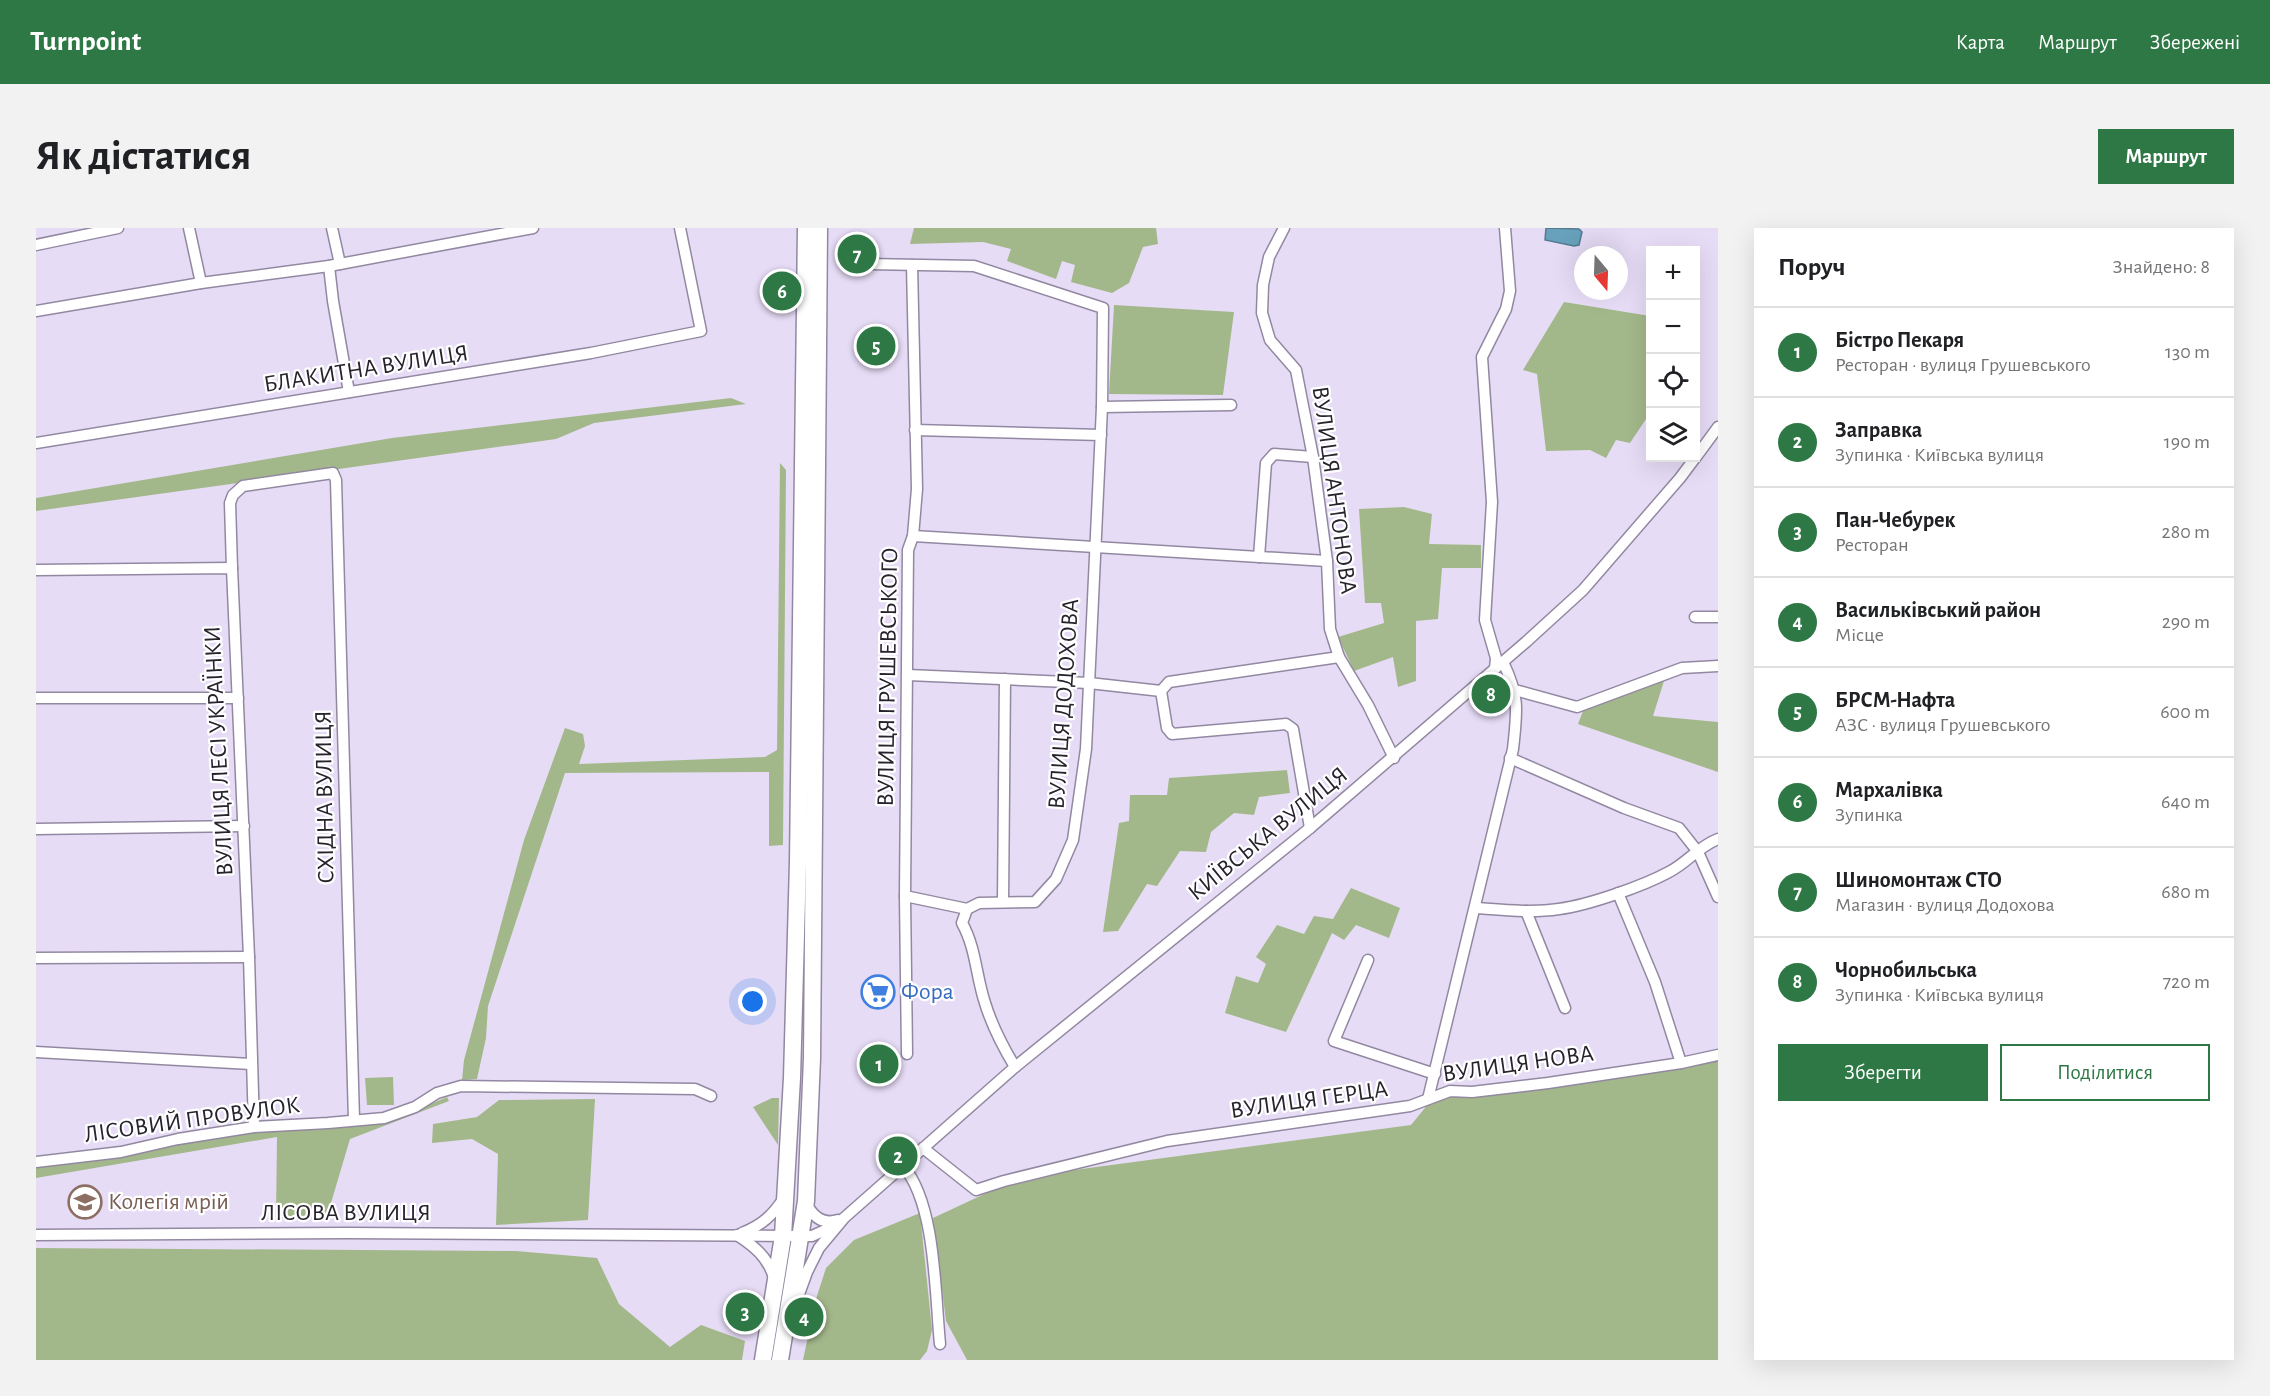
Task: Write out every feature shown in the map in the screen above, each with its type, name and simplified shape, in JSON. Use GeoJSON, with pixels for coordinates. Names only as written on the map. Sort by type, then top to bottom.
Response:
{"type":"FeatureCollection","features":[{"type":"Feature","properties":{"kind":"highway"},"geometry":{"type":"LineString","coordinates":[[763,1360],[783,1236],[786,1196],[797,949],[816,229]]}},
{"type":"Feature","properties":{"kind":"highway"},"geometry":{"type":"LineString","coordinates":[[780,1360],[806,1201],[812,1058],[816,229]]}},
{"type":"Feature","properties":{"kind":"street"},"geometry":{"type":"LineString","coordinates":[[36,245],[118,228]]}},
{"type":"Feature","properties":{"kind":"street"},"geometry":{"type":"LineString","coordinates":[[189,228],[201,283]]}},
{"type":"Feature","properties":{"kind":"street"},"geometry":{"type":"LineString","coordinates":[[332,228],[333,301],[349,392]]}},
{"type":"Feature","properties":{"kind":"street"},"geometry":{"type":"LineString","coordinates":[[36,311],[201,283],[334,265],[533,228]]}},
{"type":"Feature","properties":{"kind":"street","name":"БЛАКИТНА ВУЛИЦЯ"},"geometry":{"type":"LineString","coordinates":[[36,443],[591,353],[701,331],[680,228]]}},
{"type":"Feature","properties":{"kind":"street","name":"ВУЛИЦЯ АНТОНОВА"},"geometry":{"type":"LineString","coordinates":[[1284,228],[1269,257],[1263,285],[1262,313],[1270,340],[1296,370],[1312,457],[1327,561],[1330,629],[1339,657],[1368,705],[1394,758]]}},
{"type":"Feature","properties":{"kind":"street","name":"ВУЛИЦЯ НОВА"},"geometry":{"type":"LineString","coordinates":[[1428,1099],[1513,749],[1517,705],[1515,690],[1499,666],[1485,620],[1492,502],[1482,357],[1506,309],[1510,291],[1505,228]]}},
{"type":"Feature","properties":{"kind":"street","name":"ВУЛИЦЯ ДОДОХОВА"},"geometry":{"type":"LineString","coordinates":[[868,264],[974,266],[1103,308],[1101,435],[1086,749],[1073,840],[1056,879],[1035,902],[980,903],[967,909]]}},
{"type":"Feature","properties":{"kind":"street","name":"ВУЛИЦЯ ГРУШЕВСЬКОГО"},"geometry":{"type":"LineString","coordinates":[[907,1054],[905,896],[908,550],[912,536],[917,489],[912,265]]}},
{"type":"Feature","properties":{"kind":"street"},"geometry":{"type":"LineString","coordinates":[[1102,407],[1231,405]]}},
{"type":"Feature","properties":{"kind":"street","name":"КИЇВСЬКА ВУЛИЦЯ"},"geometry":{"type":"LineString","coordinates":[[1700,450],[1718,427]]}},
{"type":"Feature","properties":{"kind":"street"},"geometry":{"type":"LineString","coordinates":[[915,430],[1101,435]]}},
{"type":"Feature","properties":{"kind":"street"},"geometry":{"type":"LineString","coordinates":[[1259,557],[1266,462],[1274,454],[1312,457]]}},
{"type":"Feature","properties":{"kind":"street","name":"КИЇВСЬКА ВУЛИЦЯ"},"geometry":{"type":"LineString","coordinates":[[844,1218],[1015,1067],[1310,828],[1499,666],[1583,590],[1691,462]]}},
{"type":"Feature","properties":{"kind":"street","name":"ВУЛИЦЯ ЛЕСІ УКРАЇНКИ"},"geometry":{"type":"LineString","coordinates":[[254,1127],[230,502],[233,495],[243,486],[333,474]]}},
{"type":"Feature","properties":{"kind":"street","name":"СХІДНА ВУЛИЦЯ"},"geometry":{"type":"LineString","coordinates":[[333,474],[336,480],[344,720],[354,1120]]}},
{"type":"Feature","properties":{"kind":"street"},"geometry":{"type":"LineString","coordinates":[[912,536],[1327,561]]}},
{"type":"Feature","properties":{"kind":"street"},"geometry":{"type":"LineString","coordinates":[[36,570],[232,568]]}},
{"type":"Feature","properties":{"kind":"street"},"geometry":{"type":"LineString","coordinates":[[1695,617],[1718,617]]}},
{"type":"Feature","properties":{"kind":"street"},"geometry":{"type":"LineString","coordinates":[[1161,691],[1169,682],[1339,657]]}},
{"type":"Feature","properties":{"kind":"street"},"geometry":{"type":"LineString","coordinates":[[1515,690],[1577,707],[1682,668],[1718,666]]}},
{"type":"Feature","properties":{"kind":"street"},"geometry":{"type":"LineString","coordinates":[[908,675],[1089,684],[1161,691]]}},
{"type":"Feature","properties":{"kind":"street"},"geometry":{"type":"LineString","coordinates":[[1003,902],[1005,679]]}},
{"type":"Feature","properties":{"kind":"street"},"geometry":{"type":"LineString","coordinates":[[1161,691],[1167,728],[1172,734],[1286,724],[1293,729],[1310,828]]}},
{"type":"Feature","properties":{"kind":"street"},"geometry":{"type":"LineString","coordinates":[[36,698],[238,698]]}},
{"type":"Feature","properties":{"kind":"street"},"geometry":{"type":"LineString","coordinates":[[1510,759],[1624,808],[1679,828],[1698,852],[1718,897]]}},
{"type":"Feature","properties":{"kind":"street"},"geometry":{"type":"LineString","coordinates":[[36,829],[244,826]]}},
{"type":"Feature","properties":{"kind":"street"},"geometry":{"type":"LineString","coordinates":[[1476,908],[1526,911],[1560,909],[1618,893],[1669,872],[1698,852],[1706,843],[1718,839]]}},
{"type":"Feature","properties":{"kind":"street"},"geometry":{"type":"LineString","coordinates":[[1618,893],[1655,982],[1681,1063]]}},
{"type":"Feature","properties":{"kind":"street"},"geometry":{"type":"LineString","coordinates":[[905,896],[967,909],[962,922],[969,936],[985,1003],[1000,1042],[1015,1067]]}},
{"type":"Feature","properties":{"kind":"street"},"geometry":{"type":"LineString","coordinates":[[1526,911],[1565,1008]]}},
{"type":"Feature","properties":{"kind":"street"},"geometry":{"type":"LineString","coordinates":[[36,958],[249,957]]}},
{"type":"Feature","properties":{"kind":"street"},"geometry":{"type":"LineString","coordinates":[[1368,960],[1334,1041],[1435,1074]]}},
{"type":"Feature","properties":{"kind":"street"},"geometry":{"type":"LineString","coordinates":[[36,1052],[251,1064]]}},
{"type":"Feature","properties":{"kind":"street","name":"ВУЛИЦЯ НОВА"},"geometry":{"type":"LineString","coordinates":[[1428,1099],[1450,1091],[1483,1091],[1681,1063],[1718,1055]]}},
{"type":"Feature","properties":{"kind":"street","name":"ЛІСОВИЙ ПРОВУЛОК"},"geometry":{"type":"LineString","coordinates":[[36,1162],[121,1152],[178,1139],[254,1127],[328,1124],[384,1118],[415,1107],[437,1093],[462,1086],[695,1089],[711,1096]]}},
{"type":"Feature","properties":{"kind":"street","name":"ВУЛИЦЯ ГЕРЦА"},"geometry":{"type":"LineString","coordinates":[[923,1148],[976,1190],[1167,1141],[1410,1106],[1428,1099]]}},
{"type":"Feature","properties":{"kind":"street"},"geometry":{"type":"LineString","coordinates":[[903,1166],[917,1187],[928,1219],[940,1344]]}},
{"type":"Feature","properties":{"kind":"street"},"geometry":{"type":"LineString","coordinates":[[736,1235],[763,1223],[772,1216],[786,1196]]}},
{"type":"Feature","properties":{"kind":"street"},"geometry":{"type":"LineString","coordinates":[[806,1201],[822,1222],[844,1218]]}},
{"type":"Feature","properties":{"kind":"street"},"geometry":{"type":"LineString","coordinates":[[785,1334],[807,1272],[819,1248],[844,1218]]}},
{"type":"Feature","properties":{"kind":"street","name":"ЛІСОВА ВУЛИЦЯ"},"geometry":{"type":"LineString","coordinates":[[36,1235],[801,1236],[824,1232],[844,1218]]}},
{"type":"Feature","properties":{"kind":"street"},"geometry":{"type":"LineString","coordinates":[[736,1235],[754,1246],[762,1255],[775,1281]]}},
{"type":"Feature","properties":{"kind":"green space"},"geometry":{"type":"Polygon","coordinates":[[[914,228],[1156,228],[1158,244],[1143,247],[1129,283],[1112,293],[1071,282],[1075,265],[1062,261],[1056,279],[1007,261],[1011,249],[983,242],[910,244],[914,228]]]}},
{"type":"Feature","properties":{"kind":"green space"},"geometry":{"type":"Polygon","coordinates":[[[1564,302],[1646,315],[1646,419],[1630,443],[1616,440],[1606,458],[1590,450],[1546,451],[1537,374],[1523,370],[1564,302]]]}},
{"type":"Feature","properties":{"kind":"green space"},"geometry":{"type":"Polygon","coordinates":[[[1114,305],[1234,312],[1223,395],[1109,394],[1114,305]]]}},
{"type":"Feature","properties":{"kind":"green space"},"geometry":{"type":"Polygon","coordinates":[[[731,398],[746,404],[594,423],[556,439],[36,511],[36,498],[392,438],[731,398]]]}},
{"type":"Feature","properties":{"kind":"green space"},"geometry":{"type":"Polygon","coordinates":[[[780,463],[786,470],[783,845],[769,846],[769,772],[565,773],[488,1006],[486,1038],[477,1079],[462,1080],[464,1060],[524,840],[565,728],[583,734],[585,746],[579,764],[765,757],[777,750],[780,463]]]}},
{"type":"Feature","properties":{"kind":"green space"},"geometry":{"type":"Polygon","coordinates":[[[1404,507],[1432,514],[1429,544],[1481,545],[1481,568],[1442,568],[1438,619],[1416,621],[1416,681],[1398,687],[1393,657],[1354,671],[1338,637],[1384,623],[1381,603],[1365,603],[1359,509],[1404,507]]]}},
{"type":"Feature","properties":{"kind":"green space"},"geometry":{"type":"Polygon","coordinates":[[[1664,681],[1653,716],[1718,722],[1718,772],[1578,724],[1583,711],[1664,681]]]}},
{"type":"Feature","properties":{"kind":"green space"},"geometry":{"type":"Polygon","coordinates":[[[1287,770],[1290,793],[1259,797],[1254,815],[1234,813],[1211,832],[1206,852],[1180,851],[1157,886],[1147,884],[1118,931],[1103,932],[1119,823],[1129,821],[1130,795],[1167,795],[1169,778],[1287,770]]]}},
{"type":"Feature","properties":{"kind":"green space"},"geometry":{"type":"Polygon","coordinates":[[[1351,888],[1400,908],[1389,938],[1356,925],[1344,940],[1332,933],[1286,1032],[1225,1013],[1236,976],[1258,983],[1266,964],[1256,957],[1277,925],[1304,934],[1314,916],[1333,919],[1351,888]]]}},
{"type":"Feature","properties":{"kind":"green space"},"geometry":{"type":"Polygon","coordinates":[[[1718,1052],[1718,1360],[967,1360],[946,1321],[933,1218],[993,1190],[1074,1170],[1411,1125],[1429,1103],[1450,1091],[1507,1090],[1718,1052]]]}},
{"type":"Feature","properties":{"kind":"green space"},"geometry":{"type":"Polygon","coordinates":[[[393,1077],[394,1105],[367,1105],[365,1078],[393,1077]]]}},
{"type":"Feature","properties":{"kind":"green space"},"geometry":{"type":"Polygon","coordinates":[[[447,1097],[449,1101],[350,1139],[328,1213],[276,1219],[277,1137],[36,1178],[36,1167],[251,1132],[419,1109],[447,1097]]]}},
{"type":"Feature","properties":{"kind":"green space"},"geometry":{"type":"Polygon","coordinates":[[[772,1098],[779,1098],[778,1145],[753,1107],[772,1098]]]}},
{"type":"Feature","properties":{"kind":"green space"},"geometry":{"type":"Polygon","coordinates":[[[595,1099],[588,1220],[496,1225],[498,1154],[472,1139],[432,1143],[433,1124],[477,1117],[499,1100],[595,1099]]]}},
{"type":"Feature","properties":{"kind":"green space"},"geometry":{"type":"Polygon","coordinates":[[[920,1213],[932,1330],[927,1351],[920,1360],[803,1360],[816,1299],[826,1268],[854,1240],[920,1213]]]}},
{"type":"Feature","properties":{"kind":"green space"},"geometry":{"type":"Polygon","coordinates":[[[36,1248],[516,1251],[597,1258],[619,1304],[670,1347],[701,1325],[745,1341],[742,1360],[36,1360],[36,1248]]]}},
{"type":"Feature","properties":{"kind":"water"},"geometry":{"type":"Polygon","coordinates":[[[1546,228],[1579,229],[1582,232],[1579,245],[1545,240],[1546,228]]]}},
{"type":"Feature","properties":{"kind":"place","name":"Шиномонтаж СТО"},"geometry":{"type":"Point","coordinates":[857,254]}},
{"type":"Feature","properties":{"kind":"place","name":"Мархалівка"},"geometry":{"type":"Point","coordinates":[782,291]}},
{"type":"Feature","properties":{"kind":"place","name":"БРСМ-Нафта"},"geometry":{"type":"Point","coordinates":[876,346]}},
{"type":"Feature","properties":{"kind":"place","name":"Чорнобильська"},"geometry":{"type":"Point","coordinates":[1491,694]}},
{"type":"Feature","properties":{"kind":"place","name":"Фора"},"geometry":{"type":"Point","coordinates":[878,992]}},
{"type":"Feature","properties":{"kind":"place","name":"Бістро Пекаря"},"geometry":{"type":"Point","coordinates":[879,1064]}},
{"type":"Feature","properties":{"kind":"place","name":"Заправка"},"geometry":{"type":"Point","coordinates":[898,1156]}},
{"type":"Feature","properties":{"kind":"place","name":"Колегія мрій"},"geometry":{"type":"Point","coordinates":[85,1202]}},
{"type":"Feature","properties":{"kind":"place","name":"Пан-Чебурек"},"geometry":{"type":"Point","coordinates":[745,1312]}},
{"type":"Feature","properties":{"kind":"place","name":"Васильківський район"},"geometry":{"type":"Point","coordinates":[804,1317]}}]}
